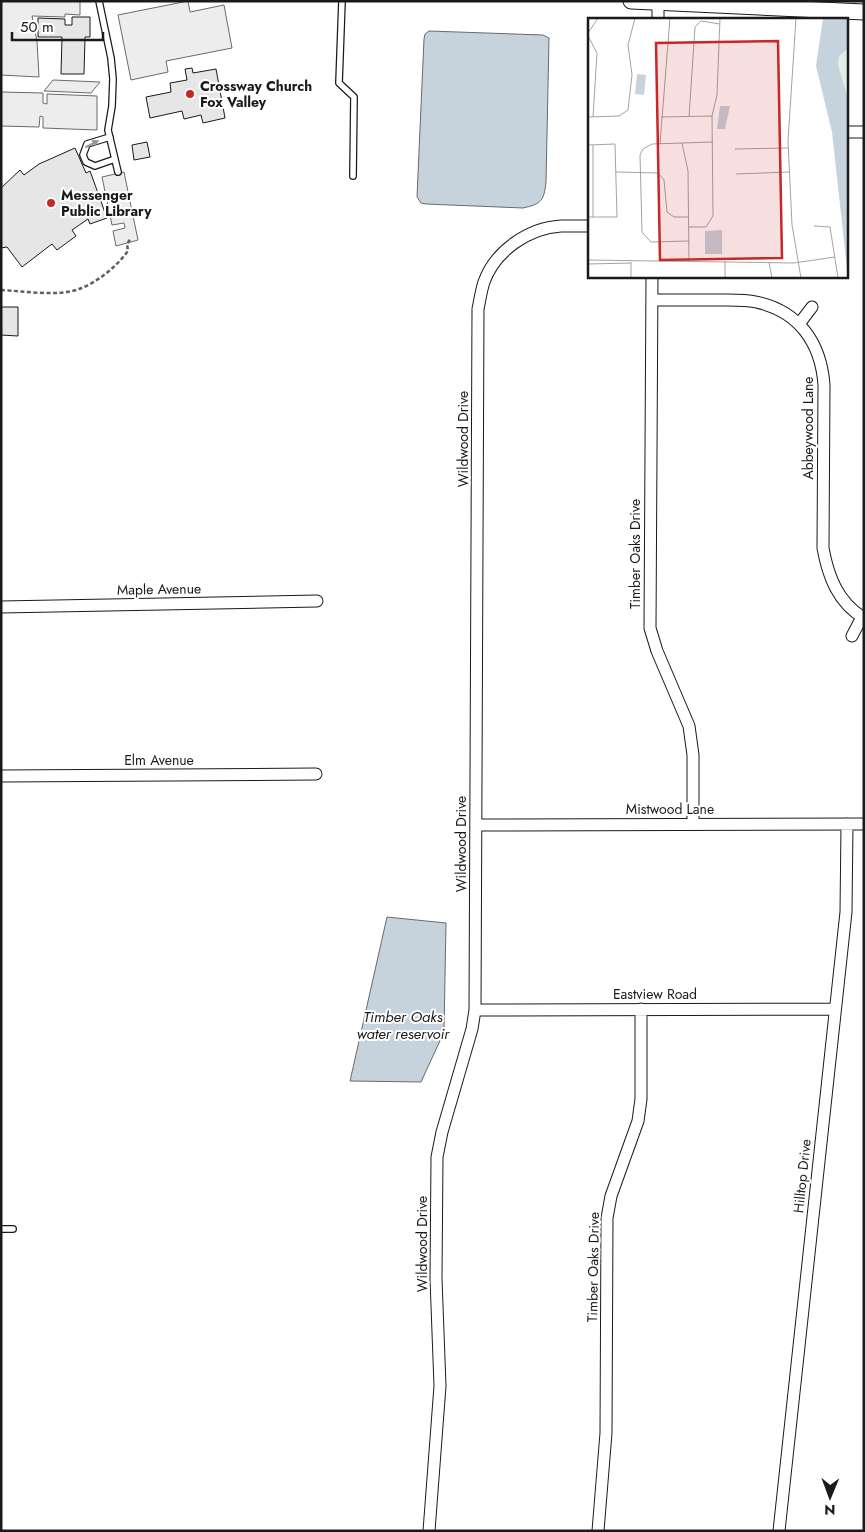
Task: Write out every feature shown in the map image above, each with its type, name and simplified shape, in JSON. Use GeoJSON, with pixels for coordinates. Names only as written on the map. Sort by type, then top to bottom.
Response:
{"type":"FeatureCollection","features":[{"type":"Feature","properties":{"kind":"street"},"geometry":{"type":"LineString","coordinates":[[632,1],[864,12]]}},
{"type":"Feature","properties":{"kind":"street"},"geometry":{"type":"LineString","coordinates":[[658,3],[658,18]]}},
{"type":"Feature","properties":{"kind":"street"},"geometry":{"type":"LineString","coordinates":[[848,132],[864,132]]}},
{"type":"Feature","properties":{"kind":"street","name":"Wildwood Drive"},"geometry":{"type":"LineString","coordinates":[[429,1531],[440,1386],[436,1279],[437,1157],[442,1132],[472,1029],[475,1010],[478,309],[483,283],[492,264],[513,244],[536,231],[560,226],[588,226]]}},
{"type":"Feature","properties":{"kind":"street","name":"Timber Oaks Drive"},"geometry":{"type":"LineString","coordinates":[[652,278],[650,628],[657,651],[689,726],[693,755],[693,824]]}},
{"type":"Feature","properties":{"kind":"street","name":"Abbeywood Lane"},"geometry":{"type":"LineString","coordinates":[[652,300],[742,300],[757,302],[780,310],[799,324],[810,337],[823,367],[823,548],[826,567],[833,586],[851,609],[863,617]]}},
{"type":"Feature","properties":{"kind":"street"},"geometry":{"type":"LineString","coordinates":[[799,324],[812,307]]}},
{"type":"Feature","properties":{"kind":"street","name":"Maple Avenue"},"geometry":{"type":"LineString","coordinates":[[1,607],[317,601]]}},
{"type":"Feature","properties":{"kind":"street"},"geometry":{"type":"LineString","coordinates":[[852,636],[863,617]]}},
{"type":"Feature","properties":{"kind":"street","name":"Elm Avenue"},"geometry":{"type":"LineString","coordinates":[[1,776],[316,774]]}},
{"type":"Feature","properties":{"kind":"street","name":"Hilltop Drive"},"geometry":{"type":"LineString","coordinates":[[779,1531],[846,912],[847,824]]}},
{"type":"Feature","properties":{"kind":"street","name":"Mistwood Lane"},"geometry":{"type":"LineString","coordinates":[[476,826],[864,824]]}},
{"type":"Feature","properties":{"kind":"street","name":"Timber Oaks Drive"},"geometry":{"type":"LineString","coordinates":[[598,1531],[606,1433],[608,1218],[611,1196],[638,1121],[641,1099],[641,1009]]}},
{"type":"Feature","properties":{"kind":"street","name":"Eastview Road"},"geometry":{"type":"LineString","coordinates":[[475,1010],[835,1009]]}},
{"type":"Feature","properties":{"kind":"lane"},"geometry":{"type":"LineString","coordinates":[[98,1],[111,58],[113,79],[112,106],[108,130],[118,172]]}},
{"type":"Feature","properties":{"kind":"lane"},"geometry":{"type":"LineString","coordinates":[[342,1],[339,82],[354,98],[353,176]]}},
{"type":"Feature","properties":{"kind":"lane"},"geometry":{"type":"LineString","coordinates":[[110,137],[87,144],[83,155],[86,162],[95,166],[115,159]]}},
{"type":"Feature","properties":{"kind":"lane"},"geometry":{"type":"LineString","coordinates":[[1,1229],[13,1229]]}},
{"type":"Feature","properties":{"kind":"path"},"geometry":{"type":"LineString","coordinates":[[1,290],[59,292],[79,289],[116,266],[128,251],[128,244],[131,238]]}},
{"type":"Feature","properties":{"kind":"shaded area"},"geometry":{"type":"Polygon","coordinates":[[[1,1],[80,1],[80,15],[65,14],[65,17],[32,16],[37,41],[39,77],[1,75],[1,1]]]}},
{"type":"Feature","properties":{"kind":"shaded area"},"geometry":{"type":"Polygon","coordinates":[[[188,1],[190,12],[224,5],[232,48],[166,61],[168,72],[131,80],[118,15],[188,1]]]}},
{"type":"Feature","properties":{"kind":"shaded area"},"geometry":{"type":"Polygon","coordinates":[[[53,80],[100,82],[91,93],[44,91],[53,80]]]}},
{"type":"Feature","properties":{"kind":"shaded area"},"geometry":{"type":"Polygon","coordinates":[[[1,92],[43,93],[43,103],[47,104],[47,94],[97,96],[97,130],[43,128],[43,117],[40,116],[39,127],[1,126],[1,92]]]}},
{"type":"Feature","properties":{"kind":"shaded area"},"geometry":{"type":"Polygon","coordinates":[[[124,172],[138,240],[116,246],[113,231],[125,228],[124,223],[112,225],[102,177],[124,172]]]}},
{"type":"Feature","properties":{"kind":"water"},"geometry":{"type":"Polygon","coordinates":[[[429,31],[543,35],[549,38],[546,182],[543,197],[538,203],[523,208],[426,204],[421,203],[417,197],[424,39],[425,34],[429,31]]]}},
{"type":"Feature","properties":{"kind":"water","name":"Timber Oaks water reservoir"},"geometry":{"type":"Polygon","coordinates":[[[387,917],[446,923],[444,1032],[421,1082],[350,1081],[387,917]]]}},
{"type":"Feature","properties":{"kind":"building"},"geometry":{"type":"Polygon","coordinates":[[[72,17],[90,17],[90,37],[85,37],[84,74],[61,74],[62,37],[38,37],[38,18],[65,19],[65,25],[72,25],[72,17]]]}},
{"type":"Feature","properties":{"kind":"building","name":"Crossway Church Fox Valley"},"geometry":{"type":"Polygon","coordinates":[[[192,68],[193,73],[216,69],[225,118],[203,123],[201,115],[184,119],[182,111],[150,118],[146,97],[171,92],[170,83],[187,80],[185,69],[192,68]]]}},
{"type":"Feature","properties":{"kind":"building"},"geometry":{"type":"Polygon","coordinates":[[[147,142],[150,157],[134,160],[132,145],[147,142]]]}},
{"type":"Feature","properties":{"kind":"building","name":"Messenger Public Library"},"geometry":{"type":"Polygon","coordinates":[[[75,148],[86,173],[90,171],[107,218],[90,224],[88,219],[72,230],[76,236],[57,250],[52,244],[22,267],[7,247],[1,248],[1,188],[20,170],[24,175],[39,164],[75,148]]]}},
{"type":"Feature","properties":{"kind":"building"},"geometry":{"type":"Polygon","coordinates":[[[1,307],[18,307],[18,336],[1,335],[1,307]]]}},
{"type":"Feature","properties":{"kind":"place","name":"Crossway Church Fox Valley"},"geometry":{"type":"Point","coordinates":[190,94]}},
{"type":"Feature","properties":{"kind":"place","name":"Messenger Public Library"},"geometry":{"type":"Point","coordinates":[51,203]}}]}
